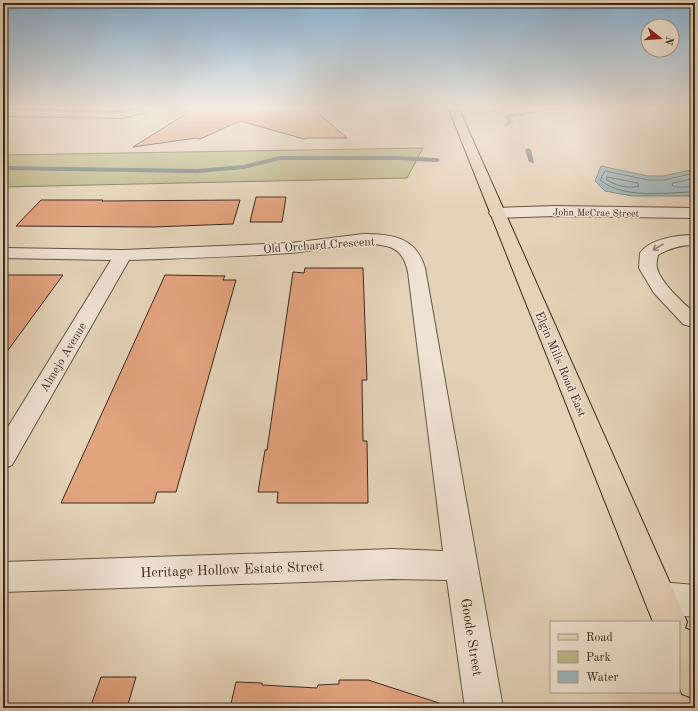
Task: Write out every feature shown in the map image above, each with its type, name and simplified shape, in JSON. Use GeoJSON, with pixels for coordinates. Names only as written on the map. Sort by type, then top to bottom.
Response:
{"type":"FeatureCollection","features":[{"type":"Feature","properties":{"kind":"main road","name":"Elgin Mills Road East"},"geometry":{"type":"LineString","coordinates":[[467,140],[665,610]]}},
{"type":"Feature","properties":{"kind":"main road"},"geometry":{"type":"LineString","coordinates":[[680,645],[695,681]]}},
{"type":"Feature","properties":{"kind":"street","name":"John McCrae Street"},"geometry":{"type":"LineString","coordinates":[[497,213],[555,211],[695,213]]}},
{"type":"Feature","properties":{"kind":"street","name":"Old Orchard Crescent"},"geometry":{"type":"LineString","coordinates":[[3,253],[123,255],[291,248],[343,241],[374,239],[401,246],[409,253],[415,262],[417,272],[461,566]]}},
{"type":"Feature","properties":{"kind":"street"},"geometry":{"type":"LineString","coordinates":[[695,240],[686,239],[667,242],[649,252],[648,269],[670,300],[690,320],[695,322]]}},
{"type":"Feature","properties":{"kind":"street","name":"Almejo Avenue"},"geometry":{"type":"LineString","coordinates":[[3,458],[123,255]]}},
{"type":"Feature","properties":{"kind":"street","name":"Heritage Hollow Estate Street"},"geometry":{"type":"LineString","coordinates":[[3,577],[393,564],[461,566]]}},
{"type":"Feature","properties":{"kind":"street","name":"Goode Street"},"geometry":{"type":"LineString","coordinates":[[461,566],[484,708]]}},
{"type":"Feature","properties":{"kind":"street"},"geometry":{"type":"LineString","coordinates":[[665,610],[695,601]]}},
{"type":"Feature","properties":{"kind":"green space"},"geometry":{"type":"Polygon","coordinates":[[[423,148],[407,178],[3,187],[3,155],[423,148]]]}},
{"type":"Feature","properties":{"kind":"water"},"geometry":{"type":"Polygon","coordinates":[[[601,166],[648,176],[663,176],[695,169],[695,196],[632,196],[605,191],[595,181],[601,166]]]}},
{"type":"Feature","properties":{"kind":"building"},"geometry":{"type":"Polygon","coordinates":[[[144,140],[181,140],[133,147],[144,140]]]}},
{"type":"Feature","properties":{"kind":"building"},"geometry":{"type":"Polygon","coordinates":[[[256,197],[286,197],[282,222],[250,222],[256,197]]]}},
{"type":"Feature","properties":{"kind":"building"},"geometry":{"type":"Polygon","coordinates":[[[41,200],[240,200],[233,224],[153,227],[16,226],[41,200]]]}},
{"type":"Feature","properties":{"kind":"building"},"geometry":{"type":"Polygon","coordinates":[[[305,268],[363,268],[367,380],[362,380],[363,441],[367,441],[368,503],[277,503],[278,492],[258,492],[265,450],[267,450],[293,272],[304,273],[305,268]]]}},
{"type":"Feature","properties":{"kind":"building"},"geometry":{"type":"Polygon","coordinates":[[[3,275],[63,275],[3,357],[3,275]]]}},
{"type":"Feature","properties":{"kind":"building"},"geometry":{"type":"Polygon","coordinates":[[[165,275],[225,276],[223,280],[236,280],[176,492],[157,492],[154,503],[61,503],[165,275]]]}},
{"type":"Feature","properties":{"kind":"building"},"geometry":{"type":"Polygon","coordinates":[[[101,677],[136,677],[127,708],[90,708],[101,677]]]}},
{"type":"Feature","properties":{"kind":"building"},"geometry":{"type":"Polygon","coordinates":[[[339,680],[368,680],[439,703],[438,708],[230,708],[236,682],[317,688],[318,685],[339,684],[339,680]]]}},
{"type":"Feature","properties":{"kind":"waterway"},"geometry":{"type":"LineString","coordinates":[[528,150],[532,162]]}},
{"type":"Feature","properties":{"kind":"waterway"},"geometry":{"type":"LineString","coordinates":[[3,168],[197,171],[244,167],[280,158],[397,158],[437,160]]}}]}
